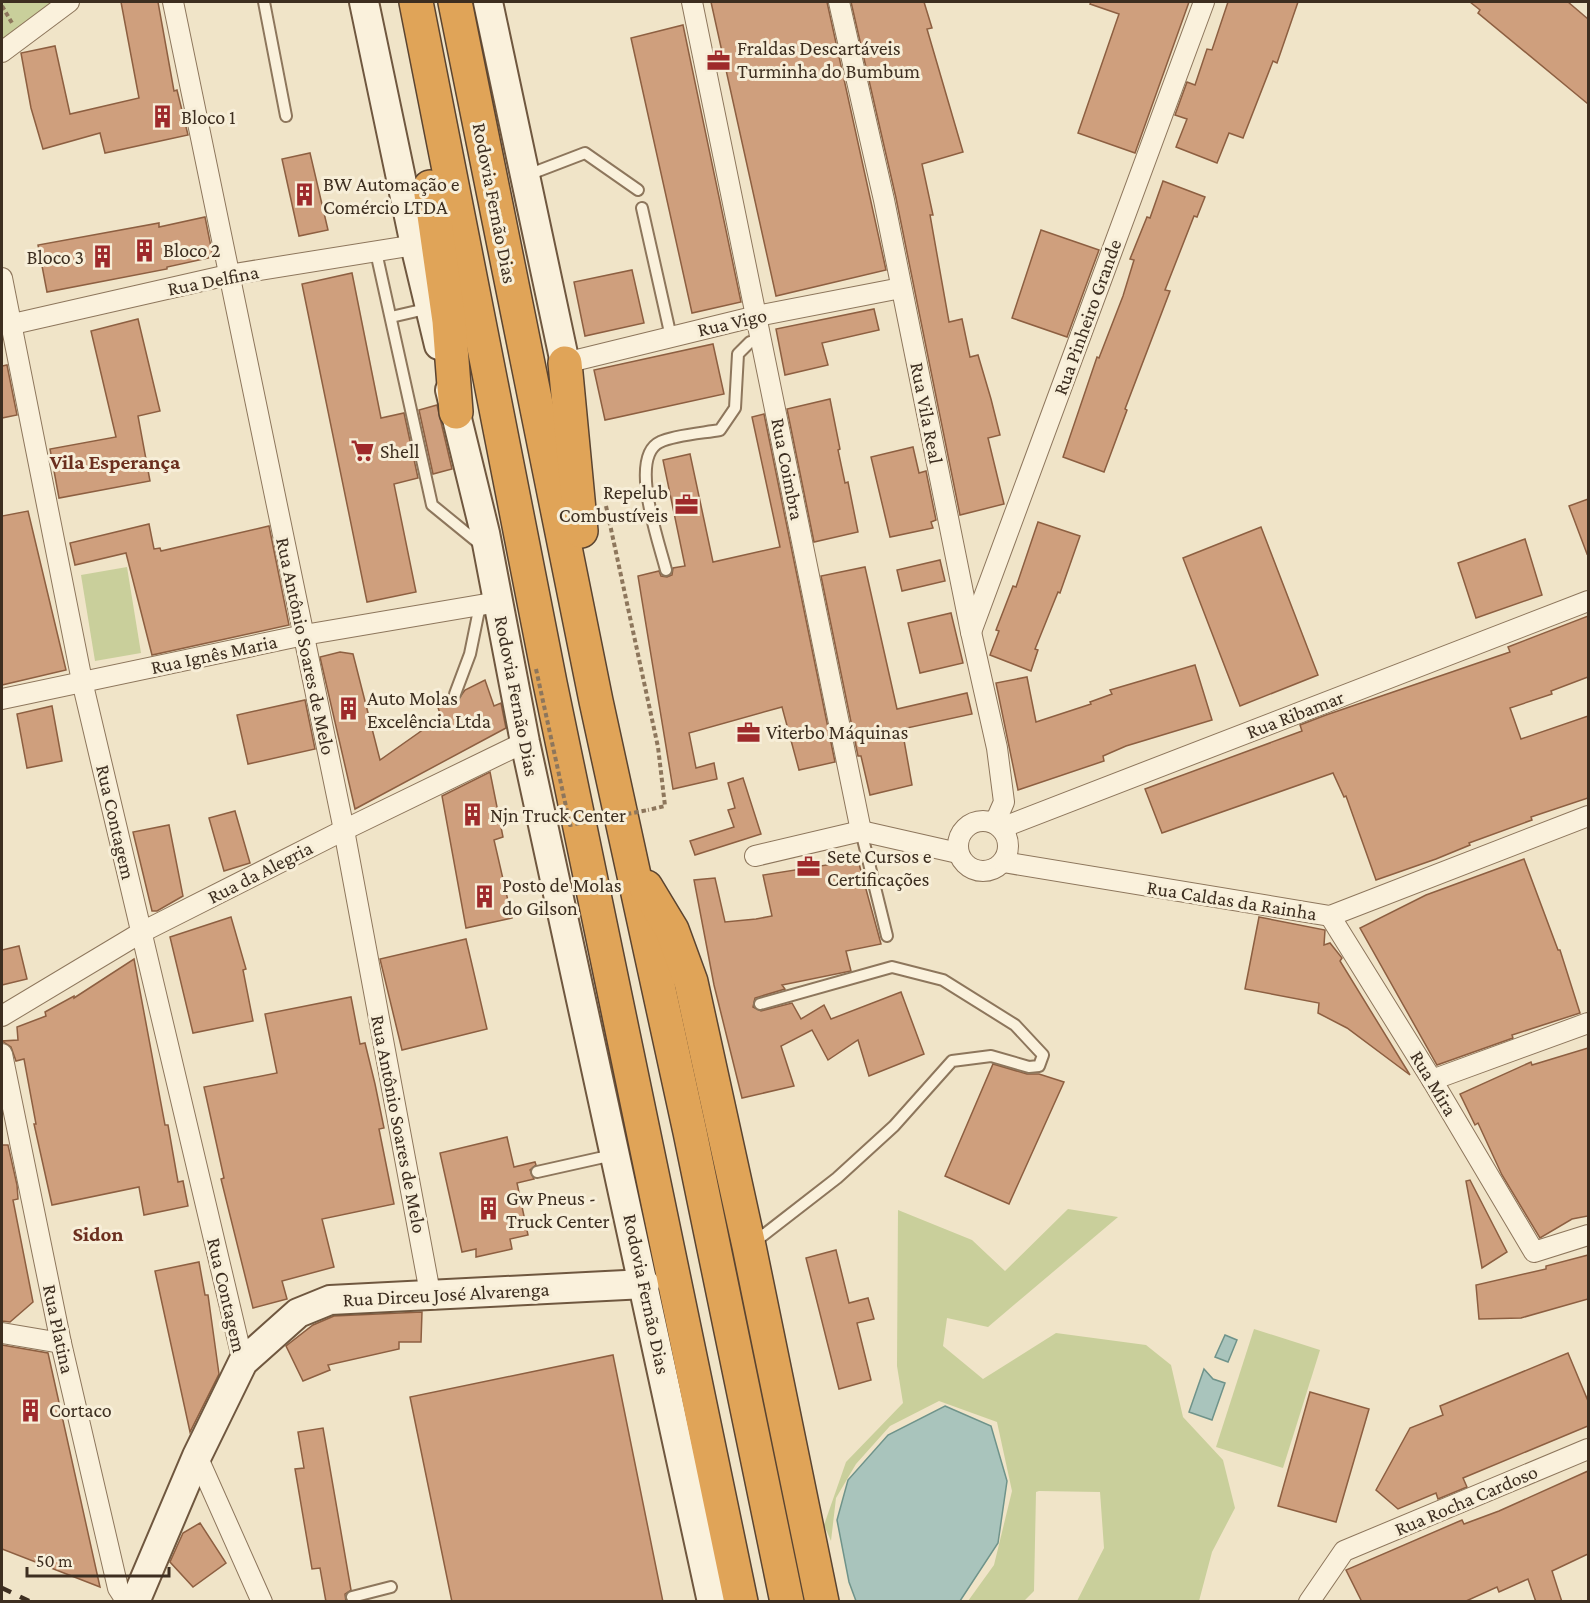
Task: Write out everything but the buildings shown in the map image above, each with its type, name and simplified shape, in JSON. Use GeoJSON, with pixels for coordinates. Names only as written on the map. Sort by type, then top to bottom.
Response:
{"type":"FeatureCollection","features":[{"type":"Feature","properties":{"kind":"highway"},"geometry":{"type":"LineString","coordinates":[[400,2],[449,321],[456,412]]}},
{"type":"Feature","properties":{"kind":"highway","name":"Rodovia Fernão Dias"},"geometry":{"type":"LineString","coordinates":[[416,2],[539,626],[741,1602]]}},
{"type":"Feature","properties":{"kind":"highway","name":"Rodovia Fernão Dias"},"geometry":{"type":"LineString","coordinates":[[454,2],[596,701],[788,1602]]}},
{"type":"Feature","properties":{"kind":"highway"},"geometry":{"type":"LineString","coordinates":[[565,363],[596,701]]}},
{"type":"Feature","properties":{"kind":"highway"},"geometry":{"type":"LineString","coordinates":[[631,861],[672,930],[691,982],[749,1246],[822,1602]]}},
{"type":"Feature","properties":{"kind":"main road","name":"Rodovia Fernão Dias"},"geometry":{"type":"LineString","coordinates":[[364,2],[415,245],[488,551],[489,604],[525,742],[645,1284],[712,1602]]}},
{"type":"Feature","properties":{"kind":"main road","name":"Rodovia Fernão Dias"},"geometry":{"type":"LineString","coordinates":[[488,2],[565,363]]}},
{"type":"Feature","properties":{"kind":"main road","name":"Rua Dirceu José Alvarenga"},"geometry":{"type":"LineString","coordinates":[[135,1602],[197,1456],[243,1362],[298,1313],[330,1300],[430,1293],[645,1284]]}},
{"type":"Feature","properties":{"kind":"street"},"geometry":{"type":"LineString","coordinates":[[2,52],[69,2]]}},
{"type":"Feature","properties":{"kind":"street","name":"Rua Antônio Soares de Melo"},"geometry":{"type":"LineString","coordinates":[[172,2],[344,830],[430,1293]]}},
{"type":"Feature","properties":{"kind":"street","name":"Rua Coimbra"},"geometry":{"type":"LineString","coordinates":[[692,2],[861,831]]}},
{"type":"Feature","properties":{"kind":"street","name":"Rua Vila Real"},"geometry":{"type":"LineString","coordinates":[[839,2],[997,748],[1004,802],[996,825]]}},
{"type":"Feature","properties":{"kind":"street","name":"Rua Pinheiro Grande"},"geometry":{"type":"LineString","coordinates":[[971,632],[1204,2]]}},
{"type":"Feature","properties":{"kind":"street","name":"Rua Delfina"},"geometry":{"type":"LineString","coordinates":[[13,324],[228,275],[415,245]]}},
{"type":"Feature","properties":{"kind":"street","name":"Rua Contagem"},"geometry":{"type":"LineString","coordinates":[[2,278],[13,324],[82,681],[243,1362]]}},
{"type":"Feature","properties":{"kind":"street","name":"Rua Vigo"},"geometry":{"type":"LineString","coordinates":[[565,363],[757,316],[901,288]]}},
{"type":"Feature","properties":{"kind":"street","name":"Rua Ribamar"},"geometry":{"type":"LineString","coordinates":[[996,825],[1588,601]]}},
{"type":"Feature","properties":{"kind":"street","name":"Rua Ignês Maria"},"geometry":{"type":"LineString","coordinates":[[2,699],[304,635],[489,604]]}},
{"type":"Feature","properties":{"kind":"street","name":"Rua da Alegria"},"geometry":{"type":"LineString","coordinates":[[2,1016],[142,932],[525,742]]}},
{"type":"Feature","properties":{"kind":"street","name":"Rua Caldas da Rainha"},"geometry":{"type":"LineString","coordinates":[[1003,862],[1330,916],[1588,816]]}},
{"type":"Feature","properties":{"kind":"street"},"geometry":{"type":"LineString","coordinates":[[975,821],[996,825],[1005,834],[1008,848],[1003,862],[990,871],[982,872],[967,866],[958,853],[959,837],[968,825],[975,821]]}},
{"type":"Feature","properties":{"kind":"street"},"geometry":{"type":"LineString","coordinates":[[755,856],[861,831],[958,853]]}},
{"type":"Feature","properties":{"kind":"street","name":"Rua Mira"},"geometry":{"type":"LineString","coordinates":[[1330,916],[1432,1080],[1534,1252],[1588,1235]]}},
{"type":"Feature","properties":{"kind":"street"},"geometry":{"type":"LineString","coordinates":[[1432,1080],[1588,1023]]}},
{"type":"Feature","properties":{"kind":"street","name":"Rua Platina"},"geometry":{"type":"LineString","coordinates":[[2,1054],[61,1343],[118,1588],[127,1602]]}},
{"type":"Feature","properties":{"kind":"street"},"geometry":{"type":"LineString","coordinates":[[2,1333],[61,1343]]}},
{"type":"Feature","properties":{"kind":"street","name":"Rua Rocha Cardoso"},"geometry":{"type":"LineString","coordinates":[[1309,1602],[1344,1551],[1588,1449]]}},
{"type":"Feature","properties":{"kind":"street"},"geometry":{"type":"LineString","coordinates":[[197,1456],[262,1602]]}},
{"type":"Feature","properties":{"kind":"lane"},"geometry":{"type":"LineString","coordinates":[[264,2],[286,116]]}},
{"type":"Feature","properties":{"kind":"lane"},"geometry":{"type":"LineString","coordinates":[[525,176],[585,153],[638,190]]}},
{"type":"Feature","properties":{"kind":"lane"},"geometry":{"type":"LineString","coordinates":[[642,208],[671,337]]}},
{"type":"Feature","properties":{"kind":"lane"},"geometry":{"type":"LineString","coordinates":[[376,252],[432,505],[488,551]]}},
{"type":"Feature","properties":{"kind":"lane"},"geometry":{"type":"LineString","coordinates":[[390,317],[431,308]]}},
{"type":"Feature","properties":{"kind":"lane"},"geometry":{"type":"LineString","coordinates":[[666,570],[644,477],[647,455],[659,442],[720,429],[735,408],[738,354],[750,342],[762,339]]}},
{"type":"Feature","properties":{"kind":"lane"},"geometry":{"type":"LineString","coordinates":[[455,694],[489,604]]}},
{"type":"Feature","properties":{"kind":"lane","name":"Rua Coimbra"},"geometry":{"type":"LineString","coordinates":[[861,831],[887,936]]}},
{"type":"Feature","properties":{"kind":"lane"},"geometry":{"type":"LineString","coordinates":[[749,1246],[837,1178],[894,1126],[952,1061],[991,1056],[1029,1067],[1039,1066],[1043,1055],[1015,1024],[943,980],[892,967],[760,1004]]}},
{"type":"Feature","properties":{"kind":"lane"},"geometry":{"type":"LineString","coordinates":[[537,1172],[616,1154]]}},
{"type":"Feature","properties":{"kind":"lane"},"geometry":{"type":"LineString","coordinates":[[352,1597],[391,1587]]}},
{"type":"Feature","properties":{"kind":"path"},"geometry":{"type":"LineString","coordinates":[[2,3],[9,21],[17,26]]}},
{"type":"Feature","properties":{"kind":"path"},"geometry":{"type":"LineString","coordinates":[[536,669],[570,825],[665,806],[658,747],[605,502]]}},
{"type":"Feature","properties":{"kind":"green space"},"geometry":{"type":"Polygon","coordinates":[[[2,2],[59,2],[2,44],[2,2]]]}},
{"type":"Feature","properties":{"kind":"green space"},"geometry":{"type":"Polygon","coordinates":[[[127,567],[141,653],[95,661],[81,575],[127,567]]]}},
{"type":"Feature","properties":{"kind":"green space"},"geometry":{"type":"Polygon","coordinates":[[[1068,1209],[1118,1217],[988,1327],[947,1318],[943,1346],[983,1379],[1056,1333],[1146,1345],[1171,1365],[1183,1417],[1223,1460],[1235,1508],[1212,1552],[1199,1601],[1077,1601],[1104,1548],[1100,1492],[1039,1491],[1036,1492],[1034,1591],[1024,1601],[968,1601],[994,1565],[1012,1491],[997,1422],[939,1401],[890,1426],[856,1464],[836,1498],[831,1541],[824,1525],[846,1462],[903,1403],[897,1366],[898,1210],[972,1240],[1005,1271],[1068,1209]]]}},
{"type":"Feature","properties":{"kind":"green space"},"geometry":{"type":"Polygon","coordinates":[[[1254,1329],[1320,1350],[1283,1468],[1216,1447],[1254,1329]]]}},
{"type":"Feature","properties":{"kind":"water"},"geometry":{"type":"Polygon","coordinates":[[[1225,1335],[1237,1340],[1228,1362],[1215,1357],[1225,1335]]]}},
{"type":"Feature","properties":{"kind":"water"},"geometry":{"type":"Polygon","coordinates":[[[1204,1369],[1213,1379],[1225,1383],[1212,1420],[1189,1412],[1204,1369]]]}},
{"type":"Feature","properties":{"kind":"water"},"geometry":{"type":"Polygon","coordinates":[[[945,1406],[991,1426],[1007,1481],[998,1543],[960,1601],[856,1601],[849,1582],[837,1520],[848,1480],[888,1435],[945,1406]]]}},
{"type":"Feature","properties":{"kind":"railway"},"geometry":{"type":"LineString","coordinates":[[2,1588],[31,1602]]}},
{"type":"Feature","properties":{"kind":"place","name":"Fraldas Descartáveis Turminha do Bumbum"},"geometry":{"type":"Point","coordinates":[719,60]}},
{"type":"Feature","properties":{"kind":"place","name":"Bloco 1"},"geometry":{"type":"Point","coordinates":[163,117]}},
{"type":"Feature","properties":{"kind":"place","name":"BW Automação e Comércio LTDA"},"geometry":{"type":"Point","coordinates":[305,195]}},
{"type":"Feature","properties":{"kind":"place","name":"Bloco 2"},"geometry":{"type":"Point","coordinates":[145,250]}},
{"type":"Feature","properties":{"kind":"place","name":"Bloco 3"},"geometry":{"type":"Point","coordinates":[102,257]}},
{"type":"Feature","properties":{"kind":"place","name":"Shell"},"geometry":{"type":"Point","coordinates":[362,451]}},
{"type":"Feature","properties":{"kind":"place","name":"Repelub Combustíveis"},"geometry":{"type":"Point","coordinates":[686,504]}},
{"type":"Feature","properties":{"kind":"place","name":"Auto Molas Excelência Ltda"},"geometry":{"type":"Point","coordinates":[349,709]}},
{"type":"Feature","properties":{"kind":"place","name":"Viterbo Máquinas"},"geometry":{"type":"Point","coordinates":[748,732]}},
{"type":"Feature","properties":{"kind":"place","name":"Njn Truck Center"},"geometry":{"type":"Point","coordinates":[472,815]}},
{"type":"Feature","properties":{"kind":"place","name":"Sete Cursos e Certificações"},"geometry":{"type":"Point","coordinates":[809,867]}},
{"type":"Feature","properties":{"kind":"place","name":"Posto de Molas do Gilson"},"geometry":{"type":"Point","coordinates":[484,896]}},
{"type":"Feature","properties":{"kind":"place","name":"Gw Pneus - Truck Center"},"geometry":{"type":"Point","coordinates":[488,1209]}},
{"type":"Feature","properties":{"kind":"place","name":"Cortaco"},"geometry":{"type":"Point","coordinates":[31,1410]}},
{"type":"Feature","properties":{"kind":"district","name":"Vila Esperança"},"geometry":{"type":"Point","coordinates":[115,462]}},
{"type":"Feature","properties":{"kind":"district","name":"Sidon"},"geometry":{"type":"Point","coordinates":[98,1234]}}]}
